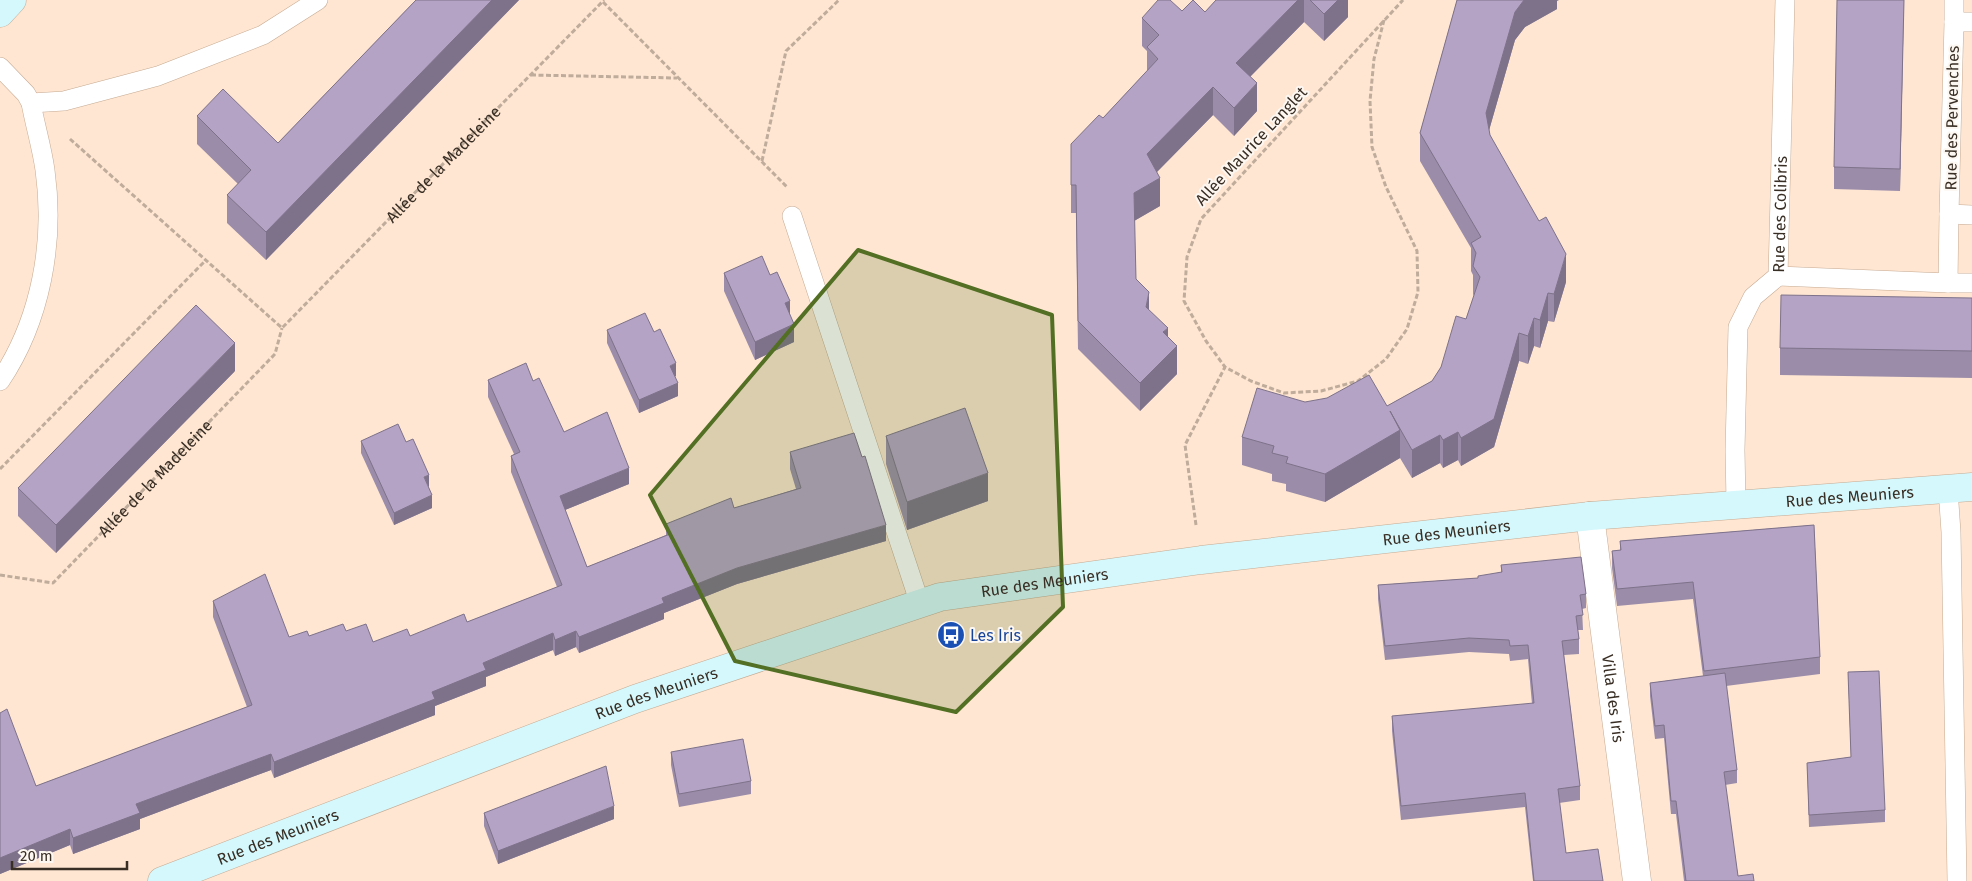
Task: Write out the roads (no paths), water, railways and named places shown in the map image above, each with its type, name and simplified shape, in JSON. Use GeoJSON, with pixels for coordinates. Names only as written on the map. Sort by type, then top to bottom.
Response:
{"type":"FeatureCollection","features":[{"type":"Feature","properties":{"kind":"street"},"geometry":{"type":"LineString","coordinates":[[0,13],[12,0]]}},
{"type":"Feature","properties":{"kind":"street","name":"Rue des Meuniers"},"geometry":{"type":"LineString","coordinates":[[162,881],[635,699],[920,604],[963,593],[1201,560],[1590,516],[1960,488]]}},
{"type":"Feature","properties":{"kind":"street","name":"Villa des Iris"},"geometry":{"type":"LineString","coordinates":[[1590,516],[1637,881]]}},
{"type":"Feature","properties":{"kind":"lane"},"geometry":{"type":"LineString","coordinates":[[30,103],[64,101],[158,76],[263,35],[318,0]]}},
{"type":"Feature","properties":{"kind":"lane","name":"Rue des Colibris"},"geometry":{"type":"LineString","coordinates":[[1736,504],[1735,450],[1738,327],[1753,297],[1778,276],[1785,0]]}},
{"type":"Feature","properties":{"kind":"lane","name":"Rue des Pervenches"},"geometry":{"type":"LineString","coordinates":[[1948,283],[1949,214],[1963,22],[1954,0]]}},
{"type":"Feature","properties":{"kind":"lane"},"geometry":{"type":"LineString","coordinates":[[0,67],[26,94],[30,103],[45,170],[48,243],[37,305],[8,369],[0,381]]}},
{"type":"Feature","properties":{"kind":"lane","name":"Rue des Pervenches"},"geometry":{"type":"LineString","coordinates":[[1949,214],[1972,215]]}},
{"type":"Feature","properties":{"kind":"lane"},"geometry":{"type":"LineString","coordinates":[[792,216],[920,604]]}},
{"type":"Feature","properties":{"kind":"lane"},"geometry":{"type":"LineString","coordinates":[[1778,276],[1972,283]]}},
{"type":"Feature","properties":{"kind":"lane"},"geometry":{"type":"LineString","coordinates":[[1957,881],[1964,851],[1951,542],[1960,488]]}},
{"type":"Feature","properties":{"kind":"place","name":"Les Iris"},"geometry":{"type":"Point","coordinates":[951,635]}}]}
